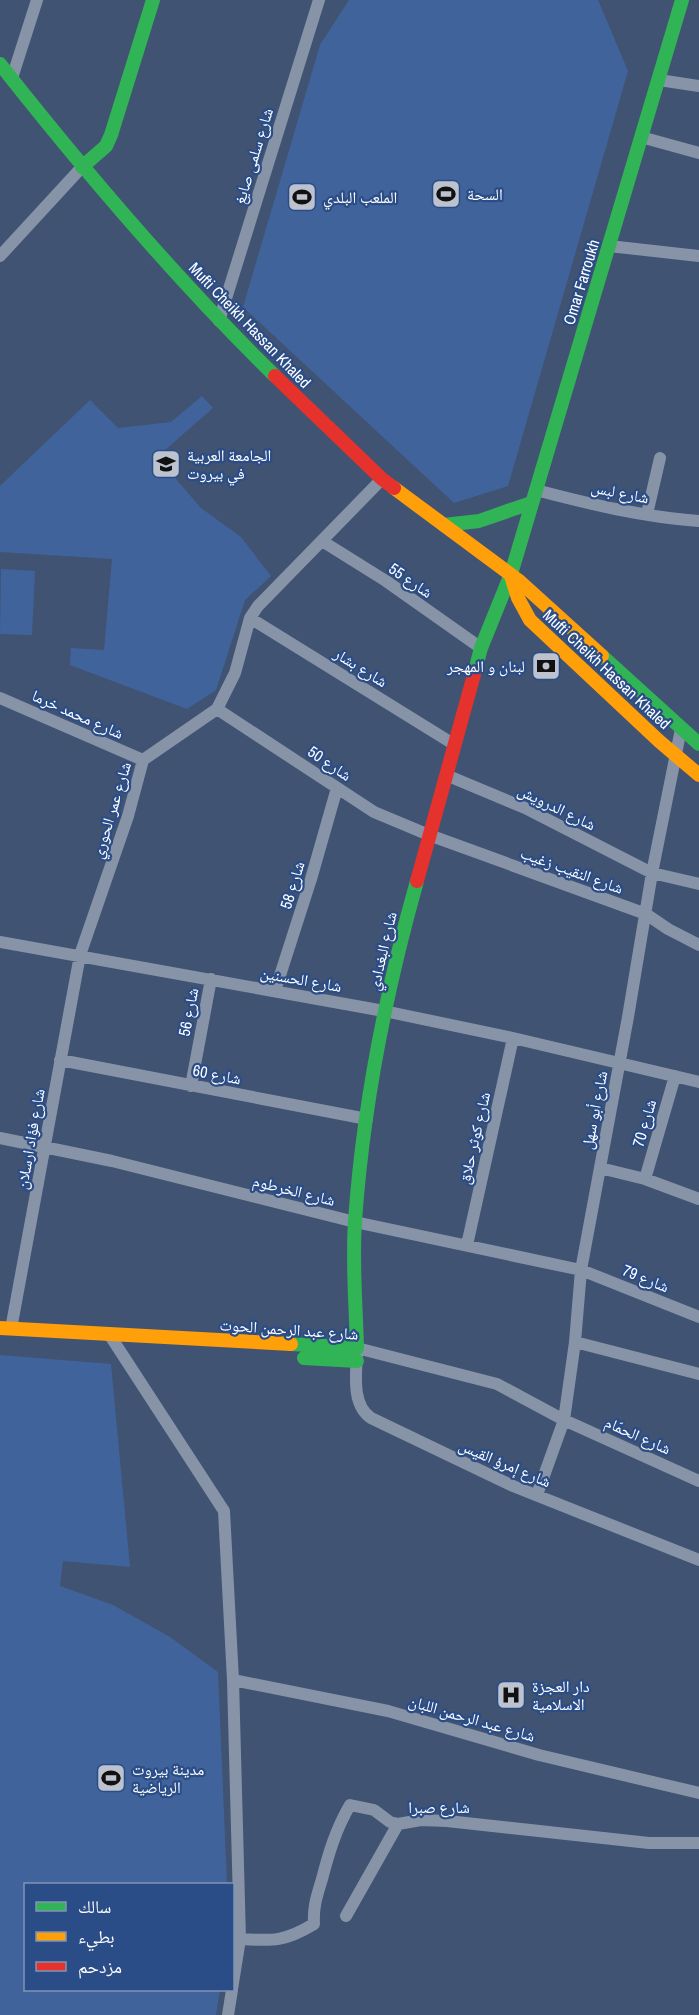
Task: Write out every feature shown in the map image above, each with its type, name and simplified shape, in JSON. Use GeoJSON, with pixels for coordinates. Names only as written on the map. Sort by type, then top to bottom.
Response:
{"type":"FeatureCollection","features":[{"type":"Feature","properties":{"kind":"street"},"geometry":{"type":"LineString","coordinates":[[12,78],[37,0]]}},
{"type":"Feature","properties":{"kind":"street"},"geometry":{"type":"LineString","coordinates":[[1,251],[82,167],[106,146],[153,0]]}},
{"type":"Feature","properties":{"kind":"street","name":"شارع سلمى صايغ"},"geometry":{"type":"LineString","coordinates":[[219,321],[319,0]]}},
{"type":"Feature","properties":{"kind":"street","name":"Omar Farroukh"},"geometry":{"type":"LineString","coordinates":[[511,574],[682,0]]}},
{"type":"Feature","properties":{"kind":"street","name":"Mufti Cheikh Hassan Khaled"},"geometry":{"type":"LineString","coordinates":[[0,64],[82,167],[219,321],[382,479],[511,574],[699,744]]}},
{"type":"Feature","properties":{"kind":"street"},"geometry":{"type":"LineString","coordinates":[[659,80],[699,86]]}},
{"type":"Feature","properties":{"kind":"street"},"geometry":{"type":"LineString","coordinates":[[640,137],[699,153]]}},
{"type":"Feature","properties":{"kind":"street"},"geometry":{"type":"LineString","coordinates":[[609,246],[699,256]]}},
{"type":"Feature","properties":{"kind":"street"},"geometry":{"type":"LineString","coordinates":[[647,514],[660,458]]}},
{"type":"Feature","properties":{"kind":"street","name":"شارع عمر الحوري"},"geometry":{"type":"LineString","coordinates":[[80,955],[128,816],[143,760],[217,709],[236,673],[250,618],[258,606],[382,479]]}},
{"type":"Feature","properties":{"kind":"street"},"geometry":{"type":"LineString","coordinates":[[444,525],[489,518],[533,496]]}},
{"type":"Feature","properties":{"kind":"street","name":"شارع لبس"},"geometry":{"type":"LineString","coordinates":[[533,496],[699,521]]}},
{"type":"Feature","properties":{"kind":"street","name":"شارع 55"},"geometry":{"type":"LineString","coordinates":[[322,541],[386,581],[481,648]]}},
{"type":"Feature","properties":{"kind":"street","name":"Mufti Cheikh Hassan Khaled"},"geometry":{"type":"LineString","coordinates":[[511,574],[518,598],[530,620],[699,774]]}},
{"type":"Feature","properties":{"kind":"street","name":"شارع البغدادي"},"geometry":{"type":"LineString","coordinates":[[357,1355],[355,1222],[367,1119],[384,1011],[405,923],[481,648],[511,574]]}},
{"type":"Feature","properties":{"kind":"street","name":"شارع بشار"},"geometry":{"type":"LineString","coordinates":[[250,618],[455,745]]}},
{"type":"Feature","properties":{"kind":"street","name":"شارع محمد خرما"},"geometry":{"type":"LineString","coordinates":[[0,698],[143,760]]}},
{"type":"Feature","properties":{"kind":"street","name":"شارع 50"},"geometry":{"type":"LineString","coordinates":[[217,709],[374,812],[429,835]]}},
{"type":"Feature","properties":{"kind":"street","name":"شارع أبو سهل"},"geometry":{"type":"LineString","coordinates":[[537,1495],[564,1420],[575,1342],[581,1270],[652,873],[681,729]]}},
{"type":"Feature","properties":{"kind":"street","name":"شارع الدرويش"},"geometry":{"type":"LineString","coordinates":[[446,775],[525,808],[652,873],[699,884]]}},
{"type":"Feature","properties":{"kind":"street","name":"شارع 58"},"geometry":{"type":"LineString","coordinates":[[275,991],[337,788]]}},
{"type":"Feature","properties":{"kind":"street","name":"شارع النقيب زغيب"},"geometry":{"type":"LineString","coordinates":[[429,835],[646,914],[668,929],[699,945]]}},
{"type":"Feature","properties":{"kind":"street","name":"شارع الحسنين"},"geometry":{"type":"LineString","coordinates":[[0,942],[384,1011],[620,1062],[699,1082]]}},
{"type":"Feature","properties":{"kind":"street","name":"شارع فؤاد ارسلان"},"geometry":{"type":"LineString","coordinates":[[5,1328],[45,1147],[80,955]]}},
{"type":"Feature","properties":{"kind":"street","name":"شارع 56"},"geometry":{"type":"LineString","coordinates":[[191,1086],[211,979]]}},
{"type":"Feature","properties":{"kind":"street","name":"شارع كوثر حلاق"},"geometry":{"type":"LineString","coordinates":[[467,1245],[513,1038]]}},
{"type":"Feature","properties":{"kind":"street","name":"شارع 60"},"geometry":{"type":"LineString","coordinates":[[60,1060],[367,1119]]}},
{"type":"Feature","properties":{"kind":"street","name":"شارع 70"},"geometry":{"type":"LineString","coordinates":[[645,1179],[675,1076]]}},
{"type":"Feature","properties":{"kind":"street","name":"شارع الخرطوم"},"geometry":{"type":"LineString","coordinates":[[0,1138],[112,1161],[355,1222],[581,1270]]}},
{"type":"Feature","properties":{"kind":"street"},"geometry":{"type":"LineString","coordinates":[[600,1168],[645,1179],[699,1198]]}},
{"type":"Feature","properties":{"kind":"street","name":"شارع 79"},"geometry":{"type":"LineString","coordinates":[[581,1270],[699,1317]]}},
{"type":"Feature","properties":{"kind":"street","name":"شارع عبد الرحمن الحوت"},"geometry":{"type":"LineString","coordinates":[[5,1328],[113,1340],[357,1355],[496,1384],[564,1420]]}},
{"type":"Feature","properties":{"kind":"street","name":"شارع عبد الرحمن الحوت"},"geometry":{"type":"LineString","coordinates":[[0,1339],[113,1340]]}},
{"type":"Feature","properties":{"kind":"street"},"geometry":{"type":"LineString","coordinates":[[113,1340],[224,1511],[233,1680],[240,1939],[234,1976]]}},
{"type":"Feature","properties":{"kind":"street"},"geometry":{"type":"LineString","coordinates":[[575,1342],[699,1374]]}},
{"type":"Feature","properties":{"kind":"street","name":"شارع إمرؤ القيس"},"geometry":{"type":"LineString","coordinates":[[357,1355],[358,1399],[365,1414],[454,1460],[699,1560]]}},
{"type":"Feature","properties":{"kind":"street","name":"شارع الحمّام"},"geometry":{"type":"LineString","coordinates":[[564,1420],[699,1481]]}},
{"type":"Feature","properties":{"kind":"street","name":"شارع عبد الرحمن اللبان"},"geometry":{"type":"LineString","coordinates":[[233,1680],[388,1711],[539,1755],[699,1793]]}},
{"type":"Feature","properties":{"kind":"street","name":"شارع صبرا"},"geometry":{"type":"LineString","coordinates":[[240,1939],[274,1941],[298,1933],[314,1924],[313,1907],[329,1852],[337,1827],[350,1805],[374,1810],[390,1822],[398,1824],[421,1820],[447,1821],[649,1843],[699,1843]]}},
{"type":"Feature","properties":{"kind":"street"},"geometry":{"type":"LineString","coordinates":[[346,1916],[398,1824]]}},
{"type":"Feature","properties":{"kind":"street"},"geometry":{"type":"LineString","coordinates":[[228,2015],[232,1991]]}},
{"type":"Feature","properties":{"kind":"shaded area"},"geometry":{"type":"Polygon","coordinates":[[[349,0],[598,0],[628,71],[508,486],[454,503],[243,307],[320,45],[349,0]]]}},
{"type":"Feature","properties":{"kind":"shaded area"},"geometry":{"type":"Polygon","coordinates":[[[202,396],[213,408],[157,457],[201,508],[241,537],[271,576],[245,600],[216,690],[187,709],[70,665],[71,648],[104,650],[112,559],[0,552],[0,486],[90,400],[118,428],[171,422],[202,396]]]}},
{"type":"Feature","properties":{"kind":"shaded area"},"geometry":{"type":"Polygon","coordinates":[[[1,569],[35,571],[32,635],[0,634],[1,569]]]}},
{"type":"Feature","properties":{"kind":"shaded area","name":"مدينة بيروت الرياضية"},"geometry":{"type":"Polygon","coordinates":[[[0,1355],[111,1364],[130,1567],[63,1561],[60,1586],[113,1605],[170,1637],[218,1672],[227,1883],[24,1883],[24,1991],[220,1991],[216,2015],[0,2015],[0,1355]]]}},
{"type":"Feature","properties":{"kind":"traffic: fast"},"geometry":{"type":"LineString","coordinates":[[82,167],[106,146],[111,135],[153,0]]}},
{"type":"Feature","properties":{"kind":"traffic: fast"},"geometry":{"type":"LineString","coordinates":[[475,671],[481,648],[511,574],[682,0]]}},
{"type":"Feature","properties":{"kind":"traffic: fast"},"geometry":{"type":"LineString","coordinates":[[0,64],[133,225],[202,302],[275,376]]}},
{"type":"Feature","properties":{"kind":"traffic: fast"},"geometry":{"type":"LineString","coordinates":[[444,525],[479,521],[531,503]]}},
{"type":"Feature","properties":{"kind":"traffic: fast"},"geometry":{"type":"LineString","coordinates":[[602,656],[699,744]]}},
{"type":"Feature","properties":{"kind":"traffic: fast"},"geometry":{"type":"LineString","coordinates":[[291,1344],[357,1348],[354,1237],[364,1135],[377,1050],[395,964],[417,881]]}},
{"type":"Feature","properties":{"kind":"traffic: fast"},"geometry":{"type":"LineString","coordinates":[[304,1358],[357,1361]]}},
{"type":"Feature","properties":{"kind":"traffic: slow"},"geometry":{"type":"LineString","coordinates":[[394,488],[518,580],[602,656]]}},
{"type":"Feature","properties":{"kind":"traffic: slow"},"geometry":{"type":"LineString","coordinates":[[511,576],[518,598],[530,620],[659,741],[699,775]]}},
{"type":"Feature","properties":{"kind":"traffic: slow"},"geometry":{"type":"LineString","coordinates":[[0,1328],[291,1344]]}},
{"type":"Feature","properties":{"kind":"traffic: jam"},"geometry":{"type":"LineString","coordinates":[[275,376],[394,488]]}},
{"type":"Feature","properties":{"kind":"traffic: jam"},"geometry":{"type":"LineString","coordinates":[[417,881],[475,671]]}},
{"type":"Feature","properties":{"kind":"place","name":"السحة"},"geometry":{"type":"Point","coordinates":[446,194]}},
{"type":"Feature","properties":{"kind":"place","name":"الملعب البلدي"},"geometry":{"type":"Point","coordinates":[302,197]}},
{"type":"Feature","properties":{"kind":"place","name":"الجامعة العربية في بيروت"},"geometry":{"type":"Point","coordinates":[166,464]}},
{"type":"Feature","properties":{"kind":"place","name":"لبنان و المهجر"},"geometry":{"type":"Point","coordinates":[546,666]}},
{"type":"Feature","properties":{"kind":"place","name":"دار العجزة الاسلامية"},"geometry":{"type":"Point","coordinates":[511,1695]}},
{"type":"Feature","properties":{"kind":"place","name":"مدينة بيروت الرياضية"},"geometry":{"type":"Point","coordinates":[111,1778]}}]}
